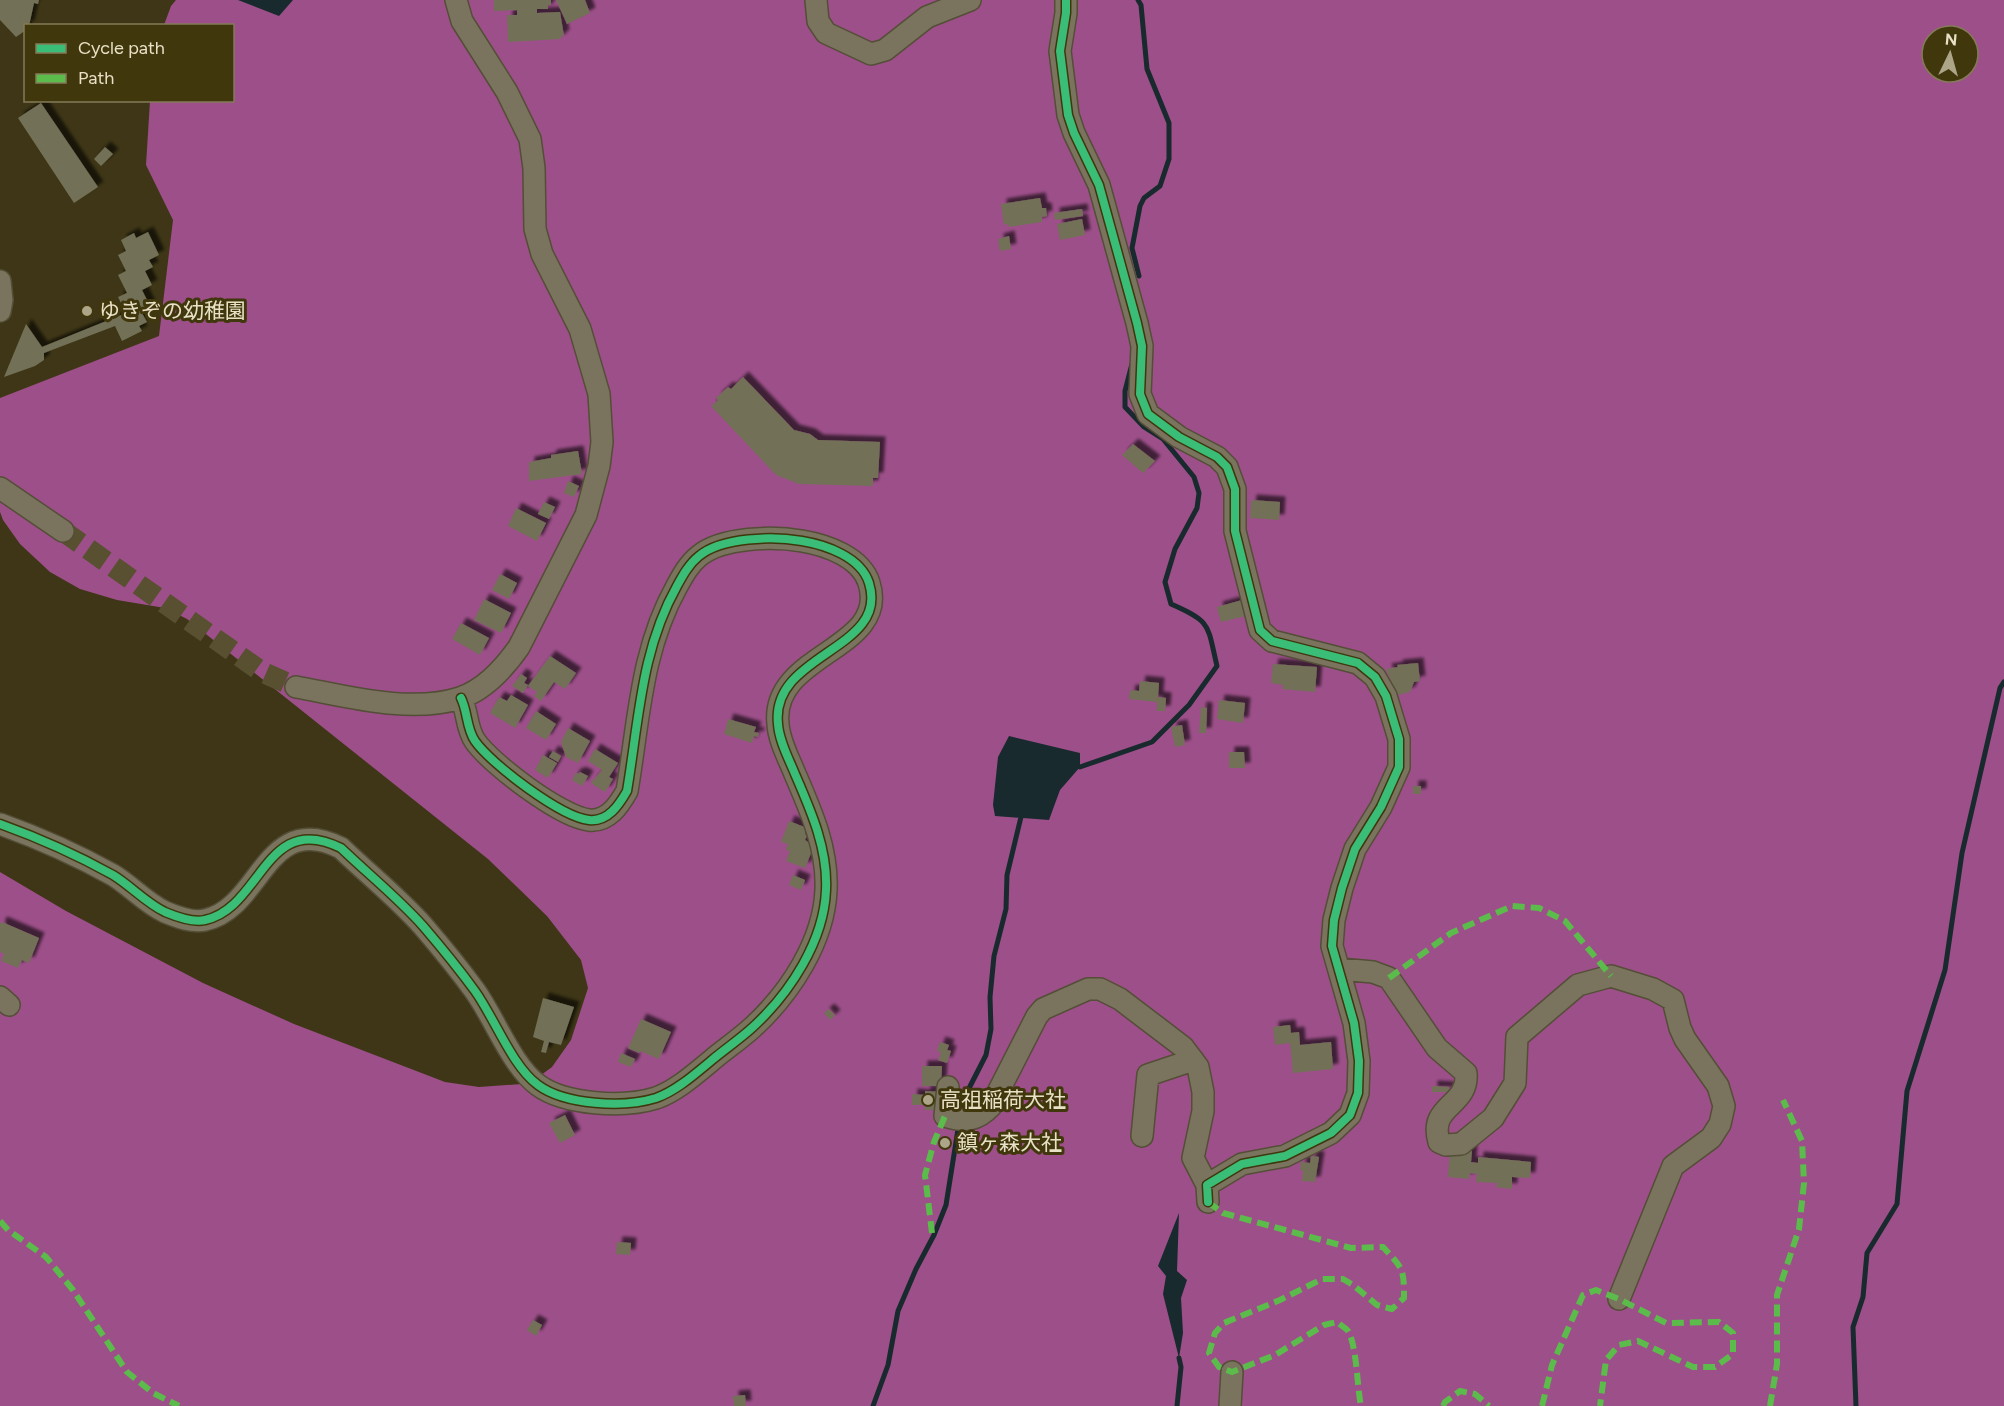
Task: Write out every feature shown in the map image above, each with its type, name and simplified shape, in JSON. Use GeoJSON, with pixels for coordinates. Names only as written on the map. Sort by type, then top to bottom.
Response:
{"type":"FeatureCollection","features":[{"type":"Feature","properties":{"kind":"street"},"geometry":{"type":"LineString","coordinates":[[296,687],[366,700],[422,704],[461,698],[477,689],[506,667],[519,647],[586,515],[595,486],[602,442],[599,394],[580,329],[542,254],[535,229],[534,168],[530,138],[507,92],[462,21],[456,0]]}},
{"type":"Feature","properties":{"kind":"street"},"geometry":{"type":"LineString","coordinates":[[816,0],[818,21],[826,33],[871,54],[885,50],[927,17],[970,0]]}},
{"type":"Feature","properties":{"kind":"street"},"geometry":{"type":"LineString","coordinates":[[948,1087],[945,1116],[969,1120],[982,1115],[991,1106],[1043,1009],[1088,989],[1100,989],[1120,999],[1183,1047],[1198,1067],[1203,1092],[1203,1111],[1194,1158],[1208,1194],[1242,1164],[1286,1156],[1331,1133],[1350,1115],[1358,1093],[1359,1061],[1354,1023],[1332,946],[1334,920],[1355,849],[1381,807],[1400,767],[1399,739],[1386,696],[1375,677],[1358,663],[1272,641],[1260,630],[1235,531],[1235,489],[1227,466],[1217,457],[1179,437],[1148,414],[1140,394],[1142,346],[1137,323],[1099,185],[1074,133],[1068,115],[1060,51],[1066,0]]}},
{"type":"Feature","properties":{"kind":"street"},"geometry":{"type":"LineString","coordinates":[[0,281],[2,300],[0,311]]}},
{"type":"Feature","properties":{"kind":"street"},"geometry":{"type":"LineString","coordinates":[[1,492],[63,531]]}},
{"type":"Feature","properties":{"kind":"street"},"geometry":{"type":"LineString","coordinates":[[0,824],[70,853],[114,876],[164,911],[186,919],[203,921],[222,914],[235,904],[269,859],[283,848],[298,841],[323,840],[332,843],[341,848],[421,924],[476,992],[519,1065],[537,1084],[562,1097],[586,1101],[639,1102],[659,1097],[698,1071],[754,1027],[793,978],[819,930],[824,911],[826,888],[825,857],[807,802],[782,740],[777,724],[778,708],[783,693],[799,672],[858,630],[868,619],[872,595],[864,572],[840,554],[819,545],[798,540],[771,539],[728,543],[702,554],[687,568],[656,628],[644,674],[627,791],[617,807],[604,817],[590,820],[558,808],[534,793],[486,754],[474,741],[461,698]]}},
{"type":"Feature","properties":{"kind":"street"},"geometry":{"type":"LineString","coordinates":[[1340,969],[1373,972],[1389,978],[1437,1048],[1466,1073],[1467,1083],[1463,1094],[1441,1113],[1436,1133],[1439,1142],[1446,1145],[1461,1144],[1493,1118],[1515,1083],[1517,1037],[1578,985],[1611,976],[1653,989],[1673,1000],[1685,1039],[1718,1086],[1724,1106],[1720,1124],[1711,1138],[1673,1166],[1619,1299]]}},
{"type":"Feature","properties":{"kind":"street"},"geometry":{"type":"LineString","coordinates":[[1142,1136],[1148,1075],[1194,1060]]}},
{"type":"Feature","properties":{"kind":"street"},"geometry":{"type":"LineString","coordinates":[[1230,1406],[1232,1372]]}},
{"type":"Feature","properties":{"kind":"shaded area"},"geometry":{"type":"Polygon","coordinates":[[[176,0],[2004,0],[2004,1406],[0,1406],[0,872],[66,911],[203,983],[294,1024],[445,1082],[479,1087],[522,1084],[537,1078],[552,1067],[571,1040],[588,988],[581,960],[547,916],[488,859],[187,619],[165,608],[117,600],[80,589],[50,572],[20,544],[0,512],[0,398],[159,336],[173,220],[146,165],[150,102],[234,102],[234,24],[164,24],[171,6],[176,0]]]}},
{"type":"Feature","properties":{"kind":"shaded area"},"geometry":{"type":"Polygon","coordinates":[[[238,0],[293,0],[279,16],[238,0]]]}},
{"type":"Feature","properties":{"kind":"shaded area"},"geometry":{"type":"Polygon","coordinates":[[[1009,736],[1080,753],[1080,767],[1060,790],[1049,820],[995,816],[993,805],[998,757],[1009,736]]]}},
{"type":"Feature","properties":{"kind":"shaded area"},"geometry":{"type":"Polygon","coordinates":[[[1179,1213],[1177,1271],[1187,1280],[1181,1298],[1183,1333],[1179,1358],[1163,1294],[1166,1276],[1158,1266],[1179,1213]]]}},
{"type":"Feature","properties":{"kind":"building"},"geometry":{"type":"Polygon","coordinates":[[[0,0],[39,0],[38,4],[34,3],[29,24],[24,24],[24,31],[16,37],[0,20],[0,0]]]}},
{"type":"Feature","properties":{"kind":"building"},"geometry":{"type":"Polygon","coordinates":[[[494,0],[551,0],[548,9],[537,9],[537,13],[560,12],[564,36],[561,36],[561,39],[508,42],[507,15],[517,15],[517,10],[494,11],[494,0]]]}},
{"type":"Feature","properties":{"kind":"building"},"geometry":{"type":"Polygon","coordinates":[[[556,0],[585,0],[590,13],[567,24],[556,0]]]}},
{"type":"Feature","properties":{"kind":"building"},"geometry":{"type":"Polygon","coordinates":[[[41,103],[98,187],[74,203],[18,118],[41,103]]]}},
{"type":"Feature","properties":{"kind":"building"},"geometry":{"type":"Polygon","coordinates":[[[105,147],[113,154],[101,166],[94,159],[105,147]]]}},
{"type":"Feature","properties":{"kind":"building"},"geometry":{"type":"Polygon","coordinates":[[[1040,198],[1042,208],[1046,208],[1047,216],[1042,217],[1042,222],[1009,227],[1008,224],[1004,225],[1001,204],[1040,198]]]}},
{"type":"Feature","properties":{"kind":"building"},"geometry":{"type":"Polygon","coordinates":[[[1082,209],[1083,216],[1055,220],[1054,213],[1082,209]]]}},
{"type":"Feature","properties":{"kind":"building"},"geometry":{"type":"Polygon","coordinates":[[[1082,219],[1085,235],[1060,240],[1057,224],[1082,219]]]}},
{"type":"Feature","properties":{"kind":"building"},"geometry":{"type":"Polygon","coordinates":[[[148,232],[159,255],[149,260],[153,267],[145,271],[152,285],[142,290],[151,308],[142,313],[147,322],[139,326],[142,331],[122,341],[115,326],[44,353],[44,360],[35,366],[4,377],[26,324],[42,347],[126,313],[118,297],[127,293],[118,275],[126,271],[118,255],[126,251],[121,240],[134,233],[136,238],[148,232]]]}},
{"type":"Feature","properties":{"kind":"building"},"geometry":{"type":"Polygon","coordinates":[[[1009,236],[1011,249],[1000,251],[998,239],[1009,236]]]}},
{"type":"Feature","properties":{"kind":"building"},"geometry":{"type":"Polygon","coordinates":[[[743,377],[794,430],[810,434],[818,440],[880,442],[878,478],[873,478],[873,486],[799,484],[776,475],[711,406],[728,387],[731,389],[743,377]]]}},
{"type":"Feature","properties":{"kind":"building"},"geometry":{"type":"Polygon","coordinates":[[[1133,444],[1155,461],[1143,473],[1122,455],[1133,444]]]}},
{"type":"Feature","properties":{"kind":"building"},"geometry":{"type":"Polygon","coordinates":[[[578,451],[582,474],[529,481],[529,462],[551,458],[551,455],[578,451]]]}},
{"type":"Feature","properties":{"kind":"building"},"geometry":{"type":"Polygon","coordinates":[[[568,481],[579,486],[574,497],[564,493],[568,481]]]}},
{"type":"Feature","properties":{"kind":"building"},"geometry":{"type":"Polygon","coordinates":[[[1251,500],[1280,502],[1279,520],[1250,518],[1251,500]]]}},
{"type":"Feature","properties":{"kind":"building"},"geometry":{"type":"Polygon","coordinates":[[[544,502],[555,507],[549,519],[538,514],[544,502]]]}},
{"type":"Feature","properties":{"kind":"building"},"geometry":{"type":"Polygon","coordinates":[[[516,508],[546,523],[537,541],[508,526],[516,508]]]}},
{"type":"Feature","properties":{"kind":"building"},"geometry":{"type":"Polygon","coordinates":[[[500,574],[517,583],[509,599],[492,590],[500,574]]]}},
{"type":"Feature","properties":{"kind":"building"},"geometry":{"type":"Polygon","coordinates":[[[484,599],[511,613],[501,633],[474,620],[484,599]]]}},
{"type":"Feature","properties":{"kind":"building"},"geometry":{"type":"Polygon","coordinates":[[[1242,600],[1246,616],[1221,622],[1217,607],[1242,600]]]}},
{"type":"Feature","properties":{"kind":"building"},"geometry":{"type":"Polygon","coordinates":[[[461,623],[489,638],[480,655],[452,639],[461,623]]]}},
{"type":"Feature","properties":{"kind":"building"},"geometry":{"type":"Polygon","coordinates":[[[550,656],[576,673],[565,689],[554,682],[541,701],[534,696],[537,692],[528,686],[550,656]]]}},
{"type":"Feature","properties":{"kind":"building"},"geometry":{"type":"Polygon","coordinates":[[[1418,663],[1420,681],[1414,682],[1410,692],[1397,695],[1386,669],[1398,667],[1397,665],[1418,663]]]}},
{"type":"Feature","properties":{"kind":"building"},"geometry":{"type":"Polygon","coordinates":[[[1273,664],[1317,667],[1315,692],[1282,689],[1283,685],[1271,683],[1273,664]]]}},
{"type":"Feature","properties":{"kind":"building"},"geometry":{"type":"Polygon","coordinates":[[[521,674],[527,678],[524,683],[528,685],[523,693],[512,686],[521,674]]]}},
{"type":"Feature","properties":{"kind":"building"},"geometry":{"type":"Polygon","coordinates":[[[1140,681],[1159,683],[1158,697],[1166,698],[1165,711],[1157,711],[1157,702],[1129,699],[1130,690],[1139,691],[1140,681]]]}},
{"type":"Feature","properties":{"kind":"building"},"geometry":{"type":"Polygon","coordinates":[[[511,695],[528,705],[515,728],[490,713],[499,697],[507,701],[511,695]]]}},
{"type":"Feature","properties":{"kind":"building"},"geometry":{"type":"Polygon","coordinates":[[[1219,700],[1245,703],[1243,723],[1217,719],[1219,700]]]}},
{"type":"Feature","properties":{"kind":"building"},"geometry":{"type":"Polygon","coordinates":[[[1201,707],[1207,708],[1206,733],[1199,733],[1201,707]]]}},
{"type":"Feature","properties":{"kind":"building"},"geometry":{"type":"Polygon","coordinates":[[[536,711],[556,724],[546,740],[526,728],[536,711]]]}},
{"type":"Feature","properties":{"kind":"building"},"geometry":{"type":"Polygon","coordinates":[[[728,719],[756,727],[754,732],[759,733],[758,737],[754,736],[752,743],[724,734],[728,719]]]}},
{"type":"Feature","properties":{"kind":"building"},"geometry":{"type":"Polygon","coordinates":[[[1182,725],[1185,745],[1175,747],[1171,727],[1182,725]]]}},
{"type":"Feature","properties":{"kind":"building"},"geometry":{"type":"Polygon","coordinates":[[[568,728],[590,741],[578,763],[566,757],[561,742],[568,728]]]}},
{"type":"Feature","properties":{"kind":"building"},"geometry":{"type":"Polygon","coordinates":[[[595,749],[618,763],[609,777],[613,779],[605,792],[591,783],[602,770],[588,761],[595,749]]]}},
{"type":"Feature","properties":{"kind":"building"},"geometry":{"type":"Polygon","coordinates":[[[553,751],[561,756],[558,762],[549,757],[553,751]]]}},
{"type":"Feature","properties":{"kind":"building"},"geometry":{"type":"Polygon","coordinates":[[[1229,752],[1244,752],[1245,768],[1229,768],[1229,752]]]}},
{"type":"Feature","properties":{"kind":"building"},"geometry":{"type":"Polygon","coordinates":[[[543,755],[557,763],[548,778],[535,770],[543,755]]]}},
{"type":"Feature","properties":{"kind":"building"},"geometry":{"type":"Polygon","coordinates":[[[580,772],[588,776],[582,786],[572,780],[576,773],[580,772]]]}},
{"type":"Feature","properties":{"kind":"building"},"geometry":{"type":"Polygon","coordinates":[[[1413,786],[1421,786],[1421,794],[1413,794],[1413,786]]]}},
{"type":"Feature","properties":{"kind":"building"},"geometry":{"type":"Polygon","coordinates":[[[789,821],[807,828],[805,840],[814,846],[805,868],[786,861],[790,851],[786,850],[788,844],[781,842],[789,821]]]}},
{"type":"Feature","properties":{"kind":"building"},"geometry":{"type":"Polygon","coordinates":[[[793,875],[805,880],[801,890],[789,885],[793,875]]]}},
{"type":"Feature","properties":{"kind":"building"},"geometry":{"type":"Polygon","coordinates":[[[2,922],[39,938],[29,963],[22,960],[18,968],[1,961],[4,954],[0,952],[0,924],[2,922]]]}},
{"type":"Feature","properties":{"kind":"building"},"geometry":{"type":"Polygon","coordinates":[[[543,998],[574,1007],[561,1045],[549,1042],[546,1053],[541,1052],[544,1041],[533,1037],[543,998]]]}},
{"type":"Feature","properties":{"kind":"building"},"geometry":{"type":"Polygon","coordinates":[[[829,1009],[835,1015],[830,1020],[824,1013],[829,1009]]]}},
{"type":"Feature","properties":{"kind":"building"},"geometry":{"type":"Polygon","coordinates":[[[641,1019],[671,1032],[659,1059],[628,1048],[641,1019]]]}},
{"type":"Feature","properties":{"kind":"building"},"geometry":{"type":"Polygon","coordinates":[[[1290,1025],[1291,1033],[1299,1032],[1300,1045],[1331,1042],[1333,1069],[1293,1073],[1290,1043],[1275,1045],[1273,1027],[1290,1025]]]}},
{"type":"Feature","properties":{"kind":"building"},"geometry":{"type":"Polygon","coordinates":[[[940,1042],[949,1045],[947,1050],[951,1051],[947,1063],[938,1060],[941,1052],[937,1051],[940,1042]]]}},
{"type":"Feature","properties":{"kind":"building"},"geometry":{"type":"Polygon","coordinates":[[[621,1053],[635,1059],[631,1067],[618,1062],[621,1053]]]}},
{"type":"Feature","properties":{"kind":"building"},"geometry":{"type":"Polygon","coordinates":[[[922,1066],[942,1066],[941,1086],[922,1086],[922,1066]]]}},
{"type":"Feature","properties":{"kind":"building"},"geometry":{"type":"Polygon","coordinates":[[[1432,1086],[1449,1087],[1448,1092],[1432,1092],[1432,1086]]]}},
{"type":"Feature","properties":{"kind":"building","name":"高祖稲荷大社"},"geometry":{"type":"Polygon","coordinates":[[[925,1091],[945,1092],[944,1110],[925,1110],[925,1105],[912,1105],[912,1094],[925,1095],[925,1091]]]}},
{"type":"Feature","properties":{"kind":"building"},"geometry":{"type":"Polygon","coordinates":[[[565,1115],[575,1135],[560,1143],[549,1123],[565,1115]]]}},
{"type":"Feature","properties":{"kind":"building"},"geometry":{"type":"Polygon","coordinates":[[[1450,1149],[1472,1151],[1471,1162],[1478,1163],[1478,1157],[1531,1162],[1530,1178],[1512,1177],[1512,1189],[1496,1187],[1497,1183],[1476,1182],[1477,1174],[1470,1173],[1469,1179],[1448,1177],[1450,1149]]]}},
{"type":"Feature","properties":{"kind":"building"},"geometry":{"type":"Polygon","coordinates":[[[1311,1156],[1319,1157],[1315,1182],[1302,1181],[1301,1162],[1310,1163],[1311,1156]]]}},
{"type":"Feature","properties":{"kind":"building"},"geometry":{"type":"Polygon","coordinates":[[[617,1242],[631,1243],[630,1255],[616,1254],[617,1242]]]}},
{"type":"Feature","properties":{"kind":"building"},"geometry":{"type":"Polygon","coordinates":[[[533,1320],[542,1325],[536,1336],[527,1330],[533,1320]]]}},
{"type":"Feature","properties":{"kind":"building"},"geometry":{"type":"Polygon","coordinates":[[[745,1395],[746,1406],[734,1406],[733,1396],[745,1395]]]}},
{"type":"Feature","properties":{"kind":"waterway"},"geometry":{"type":"LineString","coordinates":[[1138,0],[1141,5],[1147,69],[1169,123],[1169,159],[1160,186],[1144,198],[1140,206],[1132,248],[1139,276]]}},
{"type":"Feature","properties":{"kind":"waterway"},"geometry":{"type":"LineString","coordinates":[[1080,767],[1152,742],[1189,705],[1217,666],[1206,626],[1194,615],[1171,604],[1165,582],[1175,549],[1197,508],[1199,493],[1194,477],[1163,439],[1144,427],[1125,407],[1125,391],[1132,364]]}},
{"type":"Feature","properties":{"kind":"waterway"},"geometry":{"type":"LineString","coordinates":[[1856,1406],[1853,1327],[1863,1297],[1867,1253],[1897,1204],[1907,1091],[1945,970],[1962,853],[2000,688],[2004,682]]}},
{"type":"Feature","properties":{"kind":"waterway"},"geometry":{"type":"LineString","coordinates":[[961,1114],[962,1102],[986,1055],[991,1029],[990,997],[994,956],[1006,909],[1007,875],[1021,817]]}},
{"type":"Feature","properties":{"kind":"waterway"},"geometry":{"type":"LineString","coordinates":[[873,1406],[888,1365],[898,1311],[946,1205],[959,1123]]}},
{"type":"Feature","properties":{"kind":"waterway"},"geometry":{"type":"LineString","coordinates":[[1177,1406],[1181,1367],[1179,1358]]}},
{"type":"Feature","properties":{"kind":"tunnel"},"geometry":{"type":"LineString","coordinates":[[63,531],[262,672],[296,687]]}},
{"type":"Feature","properties":{"kind":"marked path"},"geometry":{"type":"LineString","coordinates":[[1389,978],[1451,933],[1512,906],[1539,908],[1565,921],[1611,976]]}},
{"type":"Feature","properties":{"kind":"marked path"},"geometry":{"type":"LineString","coordinates":[[1770,1406],[1777,1364],[1777,1295],[1799,1229],[1804,1183],[1802,1141],[1783,1100]]}},
{"type":"Feature","properties":{"kind":"marked path"},"geometry":{"type":"LineString","coordinates":[[932,1233],[925,1175],[934,1142],[945,1116]]}},
{"type":"Feature","properties":{"kind":"marked path"},"geometry":{"type":"LineString","coordinates":[[1208,1202],[1223,1213],[1351,1248],[1383,1247],[1398,1265],[1403,1274],[1404,1298],[1392,1309],[1377,1305],[1343,1279],[1322,1279],[1280,1300],[1224,1323],[1215,1333],[1209,1353],[1219,1367],[1232,1372],[1275,1355],[1324,1325],[1337,1322],[1347,1330],[1351,1338],[1361,1406]]}},
{"type":"Feature","properties":{"kind":"marked path"},"geometry":{"type":"LineString","coordinates":[[0,1221],[8,1230],[46,1257],[73,1290],[127,1372],[153,1393],[179,1406]]}},
{"type":"Feature","properties":{"kind":"marked path"},"geometry":{"type":"LineString","coordinates":[[1542,1406],[1552,1365],[1583,1295],[1596,1290],[1666,1323],[1719,1322],[1733,1333],[1733,1354],[1715,1367],[1693,1367],[1638,1341],[1619,1345],[1606,1360],[1600,1406]]}},
{"type":"Feature","properties":{"kind":"marked path"},"geometry":{"type":"LineString","coordinates":[[1443,1406],[1460,1391],[1475,1394],[1489,1406]]}},
{"type":"Feature","properties":{"kind":"cycle path"},"geometry":{"type":"LineString","coordinates":[[1066,0],[1060,51],[1068,115],[1074,133],[1099,185],[1137,323],[1142,346],[1140,394],[1148,414],[1179,437],[1217,457],[1227,467],[1235,489],[1235,531],[1260,630],[1272,641],[1358,663],[1375,677],[1386,696],[1399,739],[1399,767],[1381,807],[1355,849],[1334,920],[1332,946],[1354,1023],[1359,1061],[1358,1093],[1350,1115],[1331,1133],[1285,1156],[1242,1164],[1207,1185],[1208,1202]]}},
{"type":"Feature","properties":{"kind":"cycle path"},"geometry":{"type":"LineString","coordinates":[[0,824],[58,847],[113,875],[165,912],[195,921],[205,920],[224,912],[240,898],[280,851],[296,842],[316,840],[341,848],[423,926],[475,991],[520,1066],[538,1085],[563,1097],[595,1103],[628,1103],[663,1095],[692,1076],[767,1013],[792,982],[812,947],[824,909],[826,875],[821,845],[812,816],[780,737],[778,724],[780,700],[792,681],[863,623],[871,605],[869,583],[865,574],[851,559],[832,549],[790,539],[734,542],[709,550],[695,559],[677,586],[656,635],[643,686],[627,791],[612,812],[596,820],[577,817],[562,810],[528,788],[496,763],[472,736],[461,698]]}},
{"type":"Feature","properties":{"kind":"place","name":"ゆきぞの幼稚園"},"geometry":{"type":"Point","coordinates":[87,311]}},
{"type":"Feature","properties":{"kind":"place","name":"高祖稲荷大社"},"geometry":{"type":"Point","coordinates":[928,1100]}},
{"type":"Feature","properties":{"kind":"place","name":"鎮ヶ森大社"},"geometry":{"type":"Point","coordinates":[945,1143]}}]}
